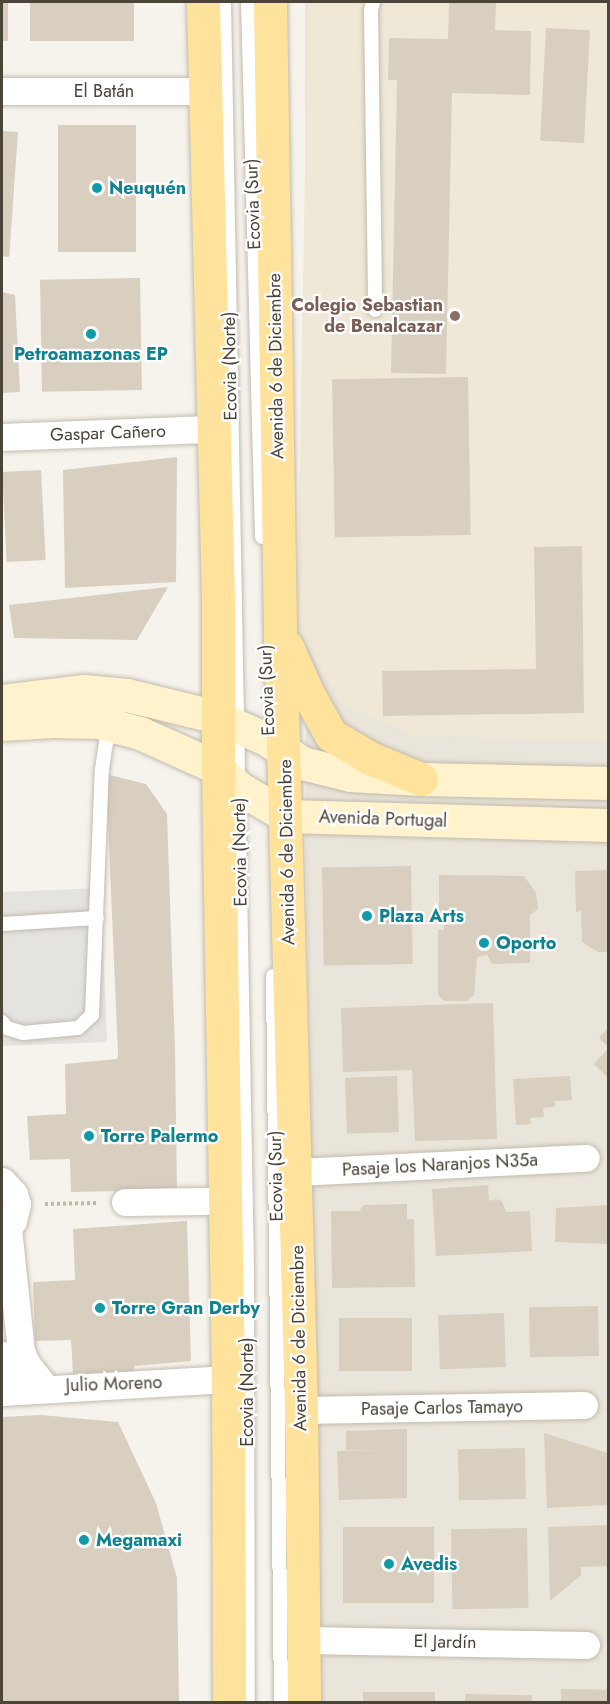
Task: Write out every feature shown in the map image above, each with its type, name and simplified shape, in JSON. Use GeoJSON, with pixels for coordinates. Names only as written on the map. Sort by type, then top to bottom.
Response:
{"type":"FeatureCollection","features":[{"type":"Feature","properties":{"kind":"main road","name":"Avenida 6 de Diciembre"},"geometry":{"type":"LineString","coordinates":[[203,2],[218,597],[257,738],[259,798],[295,1172],[301,1410],[304,1702]]}},
{"type":"Feature","properties":{"kind":"main road","name":"Avenida 6 de Diciembre"},"geometry":{"type":"LineString","coordinates":[[229,1702],[228,1379],[259,798],[257,738],[280,633],[270,2]]}},
{"type":"Feature","properties":{"kind":"main road"},"geometry":{"type":"LineString","coordinates":[[280,633],[308,694],[331,735],[369,758],[421,779]]}},
{"type":"Feature","properties":{"kind":"main road","name":"Avenida Portugal"},"geometry":{"type":"LineString","coordinates":[[3,717],[84,691],[106,692],[257,738],[302,763],[332,772],[421,779],[609,783]]}},
{"type":"Feature","properties":{"kind":"main road","name":"Avenida Portugal"},"geometry":{"type":"LineString","coordinates":[[3,717],[99,722],[140,733],[259,798],[609,825]]}},
{"type":"Feature","properties":{"kind":"street","name":"El Batán"},"geometry":{"type":"LineString","coordinates":[[2,91],[206,91]]}},
{"type":"Feature","properties":{"kind":"street","name":"Gaspar Cañero"},"geometry":{"type":"LineString","coordinates":[[2,437],[214,429]]}},
{"type":"Feature","properties":{"kind":"street","name":"Pasaje los Naranjos N35a"},"geometry":{"type":"LineString","coordinates":[[295,1172],[586,1158]]}},
{"type":"Feature","properties":{"kind":"street"},"geometry":{"type":"LineString","coordinates":[[2,1180],[14,1194],[21,1351],[26,1363],[45,1387]]}},
{"type":"Feature","properties":{"kind":"street"},"geometry":{"type":"LineString","coordinates":[[125,1202],[206,1201]]}},
{"type":"Feature","properties":{"kind":"street"},"geometry":{"type":"LineString","coordinates":[[2,1354],[9,1390]]}},
{"type":"Feature","properties":{"kind":"street","name":"Julio Moreno"},"geometry":{"type":"LineString","coordinates":[[9,1390],[228,1379]]}},
{"type":"Feature","properties":{"kind":"street","name":"Pasaje Carlos Tamayo"},"geometry":{"type":"LineString","coordinates":[[301,1410],[584,1405]]}},
{"type":"Feature","properties":{"kind":"street","name":"El Jardín"},"geometry":{"type":"LineString","coordinates":[[304,1640],[586,1645]]}},
{"type":"Feature","properties":{"kind":"lane","name":"Ecovia (Norte)"},"geometry":{"type":"LineString","coordinates":[[224,2],[257,738]]}},
{"type":"Feature","properties":{"kind":"lane","name":"Ecovia (Sur)"},"geometry":{"type":"LineString","coordinates":[[248,2],[263,549]]}},
{"type":"Feature","properties":{"kind":"lane"},"geometry":{"type":"LineString","coordinates":[[373,2],[371,10],[375,310]]}},
{"type":"Feature","properties":{"kind":"lane"},"geometry":{"type":"LineString","coordinates":[[2,1022],[7,1028],[23,1033],[78,1028],[87,1023],[92,1015],[102,770],[106,743],[115,726]]}},
{"type":"Feature","properties":{"kind":"lane","name":"Ecovia (Norte)"},"geometry":{"type":"LineString","coordinates":[[248,1702],[247,1275],[259,798]]}},
{"type":"Feature","properties":{"kind":"lane"},"geometry":{"type":"LineString","coordinates":[[2,924],[97,918]]}},
{"type":"Feature","properties":{"kind":"lane","name":"Ecovia (Sur)"},"geometry":{"type":"LineString","coordinates":[[273,961],[281,1702]]}},
{"type":"Feature","properties":{"kind":"path"},"geometry":{"type":"LineString","coordinates":[[16,1217],[125,1202]]}},
{"type":"Feature","properties":{"kind":"shaded area"},"geometry":{"type":"Polygon","coordinates":[[[305,2],[608,2],[608,1702],[319,1702],[306,857],[305,2]]]}},
{"type":"Feature","properties":{"kind":"shaded area","name":"Colegio Sebastian de Benalcazar"},"geometry":{"type":"Polygon","coordinates":[[[308,2],[608,2],[608,739],[414,736],[342,704],[297,631],[308,2]]]}},
{"type":"Feature","properties":{"kind":"shaded area"},"geometry":{"type":"Polygon","coordinates":[[[2,874],[3,892],[101,888],[107,1042],[2,1046],[2,874]]]}},
{"type":"Feature","properties":{"kind":"building"},"geometry":{"type":"Polygon","coordinates":[[[2,2],[8,2],[8,41],[2,41],[2,2]]]}},
{"type":"Feature","properties":{"kind":"building"},"geometry":{"type":"Polygon","coordinates":[[[30,2],[134,2],[134,41],[30,41],[30,2]]]}},
{"type":"Feature","properties":{"kind":"building"},"geometry":{"type":"Polygon","coordinates":[[[449,2],[496,2],[495,30],[531,31],[530,95],[452,93],[446,374],[391,373],[397,80],[388,80],[389,38],[448,39],[449,2]]]}},
{"type":"Feature","properties":{"kind":"building"},"geometry":{"type":"Polygon","coordinates":[[[546,28],[590,30],[584,143],[540,141],[546,28]]]}},
{"type":"Feature","properties":{"kind":"building","name":"Neuquén"},"geometry":{"type":"Polygon","coordinates":[[[58,125],[136,125],[136,252],[58,252],[58,125]]]}},
{"type":"Feature","properties":{"kind":"building"},"geometry":{"type":"Polygon","coordinates":[[[2,131],[18,132],[9,257],[2,256],[2,131]]]}},
{"type":"Feature","properties":{"kind":"building","name":"Petroamazonas EP"},"geometry":{"type":"Polygon","coordinates":[[[140,278],[142,390],[42,392],[40,280],[140,278]]]}},
{"type":"Feature","properties":{"kind":"building"},"geometry":{"type":"Polygon","coordinates":[[[2,292],[15,295],[20,392],[2,393],[2,292]]]}},
{"type":"Feature","properties":{"kind":"building"},"geometry":{"type":"Polygon","coordinates":[[[468,377],[471,535],[335,537],[332,379],[468,377]]]}},
{"type":"Feature","properties":{"kind":"building"},"geometry":{"type":"Polygon","coordinates":[[[177,457],[176,582],[65,588],[63,470],[177,457]]]}},
{"type":"Feature","properties":{"kind":"building"},"geometry":{"type":"Polygon","coordinates":[[[41,470],[46,560],[7,562],[2,472],[41,470]]]}},
{"type":"Feature","properties":{"kind":"building"},"geometry":{"type":"Polygon","coordinates":[[[582,546],[584,713],[383,716],[382,671],[536,669],[534,547],[582,546]]]}},
{"type":"Feature","properties":{"kind":"building"},"geometry":{"type":"Polygon","coordinates":[[[168,587],[137,640],[14,638],[9,605],[168,587]]]}},
{"type":"Feature","properties":{"kind":"building"},"geometry":{"type":"Polygon","coordinates":[[[106,774],[146,784],[167,814],[177,1190],[71,1192],[70,1159],[30,1160],[27,1116],[66,1114],[65,1064],[117,1059],[118,1055],[106,774]]]}},
{"type":"Feature","properties":{"kind":"building","name":"Plaza Arts"},"geometry":{"type":"Polygon","coordinates":[[[411,866],[413,964],[324,966],[322,868],[411,866]]]}},
{"type":"Feature","properties":{"kind":"building"},"geometry":{"type":"Polygon","coordinates":[[[608,870],[608,952],[598,952],[582,942],[581,911],[576,912],[575,871],[608,870]]]}},
{"type":"Feature","properties":{"kind":"building","name":"Oporto"},"geometry":{"type":"Polygon","coordinates":[[[439,875],[524,876],[536,893],[538,909],[530,915],[530,963],[492,964],[487,955],[477,957],[474,995],[467,1001],[444,1001],[438,995],[438,930],[444,930],[444,923],[439,923],[439,875]]]}},
{"type":"Feature","properties":{"kind":"building"},"geometry":{"type":"Polygon","coordinates":[[[493,1003],[497,1139],[415,1141],[412,1070],[343,1072],[341,1008],[493,1003]]]}},
{"type":"Feature","properties":{"kind":"building"},"geometry":{"type":"Polygon","coordinates":[[[608,1028],[608,1047],[599,1038],[608,1028]]]}},
{"type":"Feature","properties":{"kind":"building"},"geometry":{"type":"Polygon","coordinates":[[[608,1049],[608,1078],[594,1064],[608,1049]]]}},
{"type":"Feature","properties":{"kind":"building"},"geometry":{"type":"Polygon","coordinates":[[[397,1076],[399,1132],[347,1134],[345,1078],[397,1076]]]}},
{"type":"Feature","properties":{"kind":"building"},"geometry":{"type":"Polygon","coordinates":[[[570,1076],[572,1100],[555,1101],[555,1107],[543,1108],[544,1117],[530,1118],[531,1124],[516,1125],[513,1079],[570,1076]]]}},
{"type":"Feature","properties":{"kind":"building"},"geometry":{"type":"Polygon","coordinates":[[[488,1185],[489,1201],[496,1199],[502,1201],[506,1212],[530,1211],[532,1251],[436,1256],[432,1189],[488,1185]]]}},
{"type":"Feature","properties":{"kind":"building"},"geometry":{"type":"Polygon","coordinates":[[[407,1204],[407,1219],[414,1219],[415,1287],[332,1288],[331,1211],[359,1211],[364,1205],[407,1204]]]}},
{"type":"Feature","properties":{"kind":"building"},"geometry":{"type":"Polygon","coordinates":[[[608,1205],[608,1244],[555,1242],[556,1208],[608,1205]]]}},
{"type":"Feature","properties":{"kind":"building","name":"Torre Gran Derby"},"geometry":{"type":"Polygon","coordinates":[[[187,1221],[191,1361],[134,1366],[134,1371],[73,1374],[71,1340],[35,1341],[33,1282],[75,1280],[73,1229],[187,1221]]]}},
{"type":"Feature","properties":{"kind":"building"},"geometry":{"type":"Polygon","coordinates":[[[598,1306],[599,1356],[530,1357],[529,1307],[598,1306]]]}},
{"type":"Feature","properties":{"kind":"building"},"geometry":{"type":"Polygon","coordinates":[[[504,1313],[506,1367],[440,1369],[438,1315],[504,1313]]]}},
{"type":"Feature","properties":{"kind":"building"},"geometry":{"type":"Polygon","coordinates":[[[339,1318],[412,1318],[412,1371],[339,1371],[339,1318]]]}},
{"type":"Feature","properties":{"kind":"building","name":"Megamaxi"},"geometry":{"type":"Polygon","coordinates":[[[41,1415],[118,1422],[156,1503],[177,1578],[179,1702],[2,1702],[2,1417],[41,1415]]]}},
{"type":"Feature","properties":{"kind":"building"},"geometry":{"type":"Polygon","coordinates":[[[407,1429],[407,1498],[339,1500],[337,1451],[389,1450],[346,1450],[346,1431],[407,1429]]]}},
{"type":"Feature","properties":{"kind":"building"},"geometry":{"type":"Polygon","coordinates":[[[544,1433],[608,1453],[608,1505],[547,1508],[544,1433]]]}},
{"type":"Feature","properties":{"kind":"building"},"geometry":{"type":"Polygon","coordinates":[[[525,1448],[526,1499],[459,1500],[458,1449],[525,1448]]]}},
{"type":"Feature","properties":{"kind":"building"},"geometry":{"type":"Polygon","coordinates":[[[608,1525],[608,1566],[581,1567],[581,1575],[550,1601],[548,1527],[608,1525]]]}},
{"type":"Feature","properties":{"kind":"building","name":"Avedis"},"geometry":{"type":"Polygon","coordinates":[[[343,1527],[434,1527],[434,1603],[343,1603],[343,1527]]]}},
{"type":"Feature","properties":{"kind":"building"},"geometry":{"type":"Polygon","coordinates":[[[527,1528],[528,1608],[452,1609],[451,1529],[527,1528]]]}},
{"type":"Feature","properties":{"kind":"building"},"geometry":{"type":"Polygon","coordinates":[[[561,1689],[608,1690],[608,1702],[561,1702],[561,1689]]]}},
{"type":"Feature","properties":{"kind":"building"},"geometry":{"type":"Polygon","coordinates":[[[363,1692],[435,1692],[435,1702],[363,1702],[363,1692]]]}},
{"type":"Feature","properties":{"kind":"building"},"geometry":{"type":"Polygon","coordinates":[[[465,1694],[532,1695],[532,1702],[465,1702],[465,1694]]]}},
{"type":"Feature","properties":{"kind":"place","name":"Neuquén"},"geometry":{"type":"Point","coordinates":[97,188]}},
{"type":"Feature","properties":{"kind":"place","name":"Colegio Sebastian de Benalcazar"},"geometry":{"type":"Point","coordinates":[455,316]}},
{"type":"Feature","properties":{"kind":"place","name":"Petroamazonas EP"},"geometry":{"type":"Point","coordinates":[91,334]}},
{"type":"Feature","properties":{"kind":"place","name":"Plaza Arts"},"geometry":{"type":"Point","coordinates":[367,916]}},
{"type":"Feature","properties":{"kind":"place","name":"Oporto"},"geometry":{"type":"Point","coordinates":[484,943]}},
{"type":"Feature","properties":{"kind":"place","name":"Torre Palermo"},"geometry":{"type":"Point","coordinates":[89,1136]}},
{"type":"Feature","properties":{"kind":"place","name":"Torre Gran Derby"},"geometry":{"type":"Point","coordinates":[100,1308]}},
{"type":"Feature","properties":{"kind":"place","name":"Megamaxi"},"geometry":{"type":"Point","coordinates":[84,1540]}},
{"type":"Feature","properties":{"kind":"place","name":"Avedis"},"geometry":{"type":"Point","coordinates":[389,1564]}}]}
